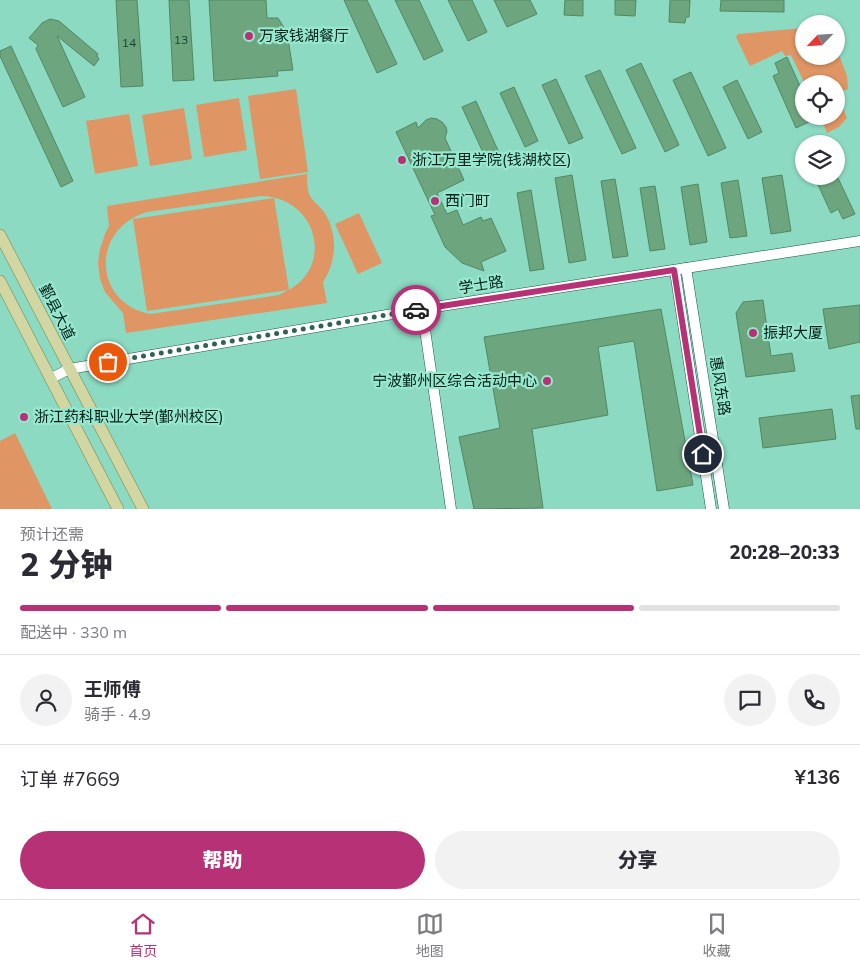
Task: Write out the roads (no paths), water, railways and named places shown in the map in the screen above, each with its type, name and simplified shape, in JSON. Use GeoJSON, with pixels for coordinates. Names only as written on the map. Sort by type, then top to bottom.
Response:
{"type":"FeatureCollection","features":[{"type":"Feature","properties":{"kind":"main road","name":"鄞县大道"},"geometry":{"type":"LineString","coordinates":[[0,235],[143,509]]}},
{"type":"Feature","properties":{"kind":"main road"},"geometry":{"type":"LineString","coordinates":[[0,281],[118,509]]}},
{"type":"Feature","properties":{"kind":"street","name":"学士路"},"geometry":{"type":"LineString","coordinates":[[50,378],[69,369],[422,309],[860,242]]}},
{"type":"Feature","properties":{"kind":"street","name":"惠风东路"},"geometry":{"type":"LineString","coordinates":[[686,268],[724,509]]}},
{"type":"Feature","properties":{"kind":"street","name":"惠风东路"},"geometry":{"type":"LineString","coordinates":[[674,270],[711,509]]}},
{"type":"Feature","properties":{"kind":"street"},"geometry":{"type":"LineString","coordinates":[[422,309],[451,509]]}},
{"type":"Feature","properties":{"kind":"place","name":"万家钱湖餐厅"},"geometry":{"type":"Point","coordinates":[249,36]}},
{"type":"Feature","properties":{"kind":"place","name":"浙江万里学院(钱湖校区)"},"geometry":{"type":"Point","coordinates":[402,160]}},
{"type":"Feature","properties":{"kind":"place","name":"西门町"},"geometry":{"type":"Point","coordinates":[435,201]}},
{"type":"Feature","properties":{"kind":"place","name":"振邦大厦"},"geometry":{"type":"Point","coordinates":[753,333]}},
{"type":"Feature","properties":{"kind":"place","name":"宁波鄞州区综合活动中心"},"geometry":{"type":"Point","coordinates":[547,381]}},
{"type":"Feature","properties":{"kind":"place","name":"浙江药科职业大学(鄞州校区)"},"geometry":{"type":"Point","coordinates":[24,417]}}]}
